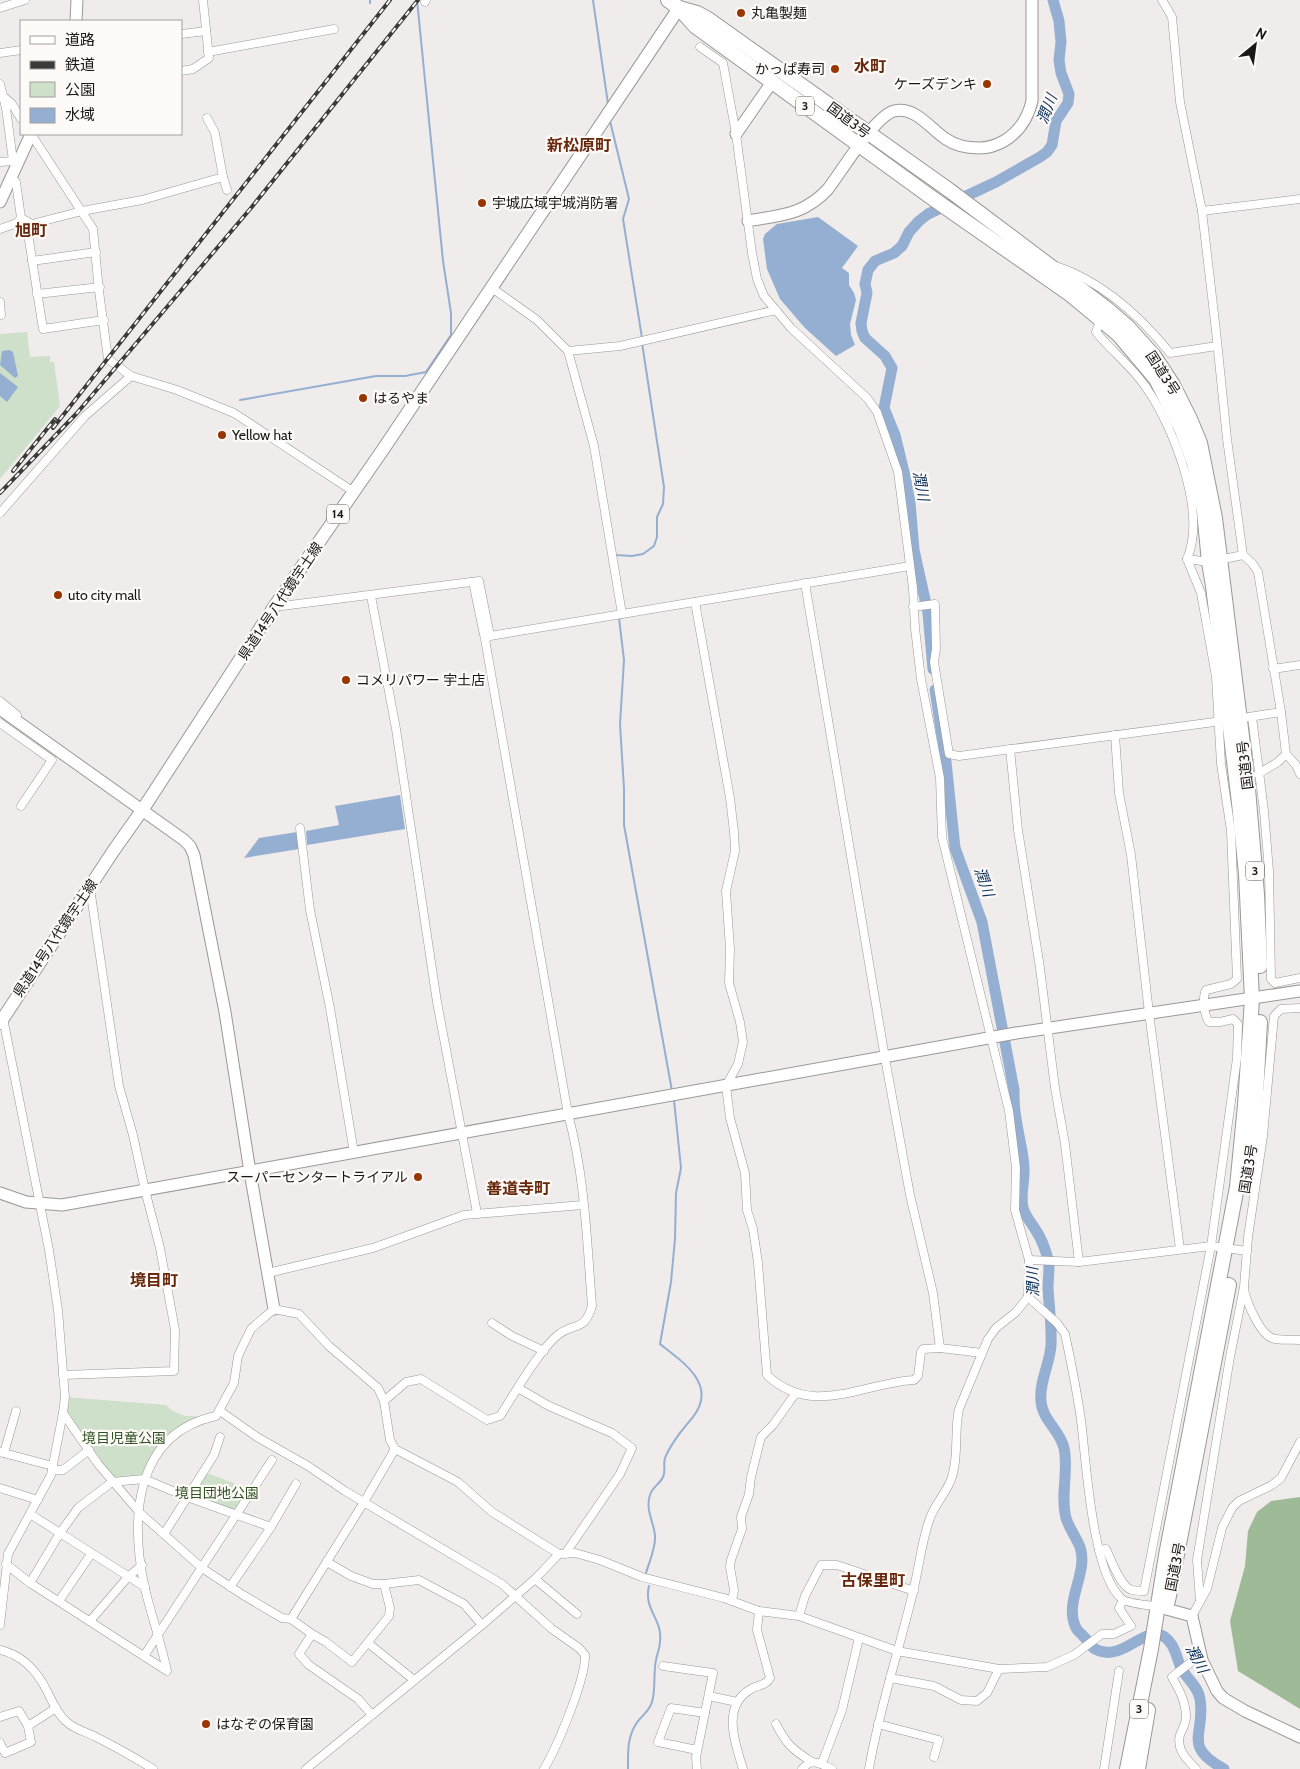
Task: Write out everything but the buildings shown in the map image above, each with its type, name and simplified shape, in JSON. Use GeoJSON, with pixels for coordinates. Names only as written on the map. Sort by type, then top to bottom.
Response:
{"type":"FeatureCollection","features":[{"type":"Feature","properties":{"kind":"highway","name":"国道3号"},"geometry":{"type":"LineString","coordinates":[[680,2],[708,19],[864,140],[935,200],[1071,295],[1118,334],[1156,380],[1182,430],[1194,463],[1214,560],[1252,836],[1257,998],[1254,1132],[1236,1250],[1160,1624],[1138,1769]]}},
{"type":"Feature","properties":{"kind":"highway","name":"国道3号"},"geometry":{"type":"LineString","coordinates":[[680,2],[695,26],[772,82],[973,207],[1127,326],[1154,356],[1173,385],[1200,443],[1212,501],[1214,560]]}},
{"type":"Feature","properties":{"kind":"highway","name":"国道3号"},"geometry":{"type":"LineString","coordinates":[[1127,1769],[1155,1652]]}},
{"type":"Feature","properties":{"kind":"main road","name":"県道14号八代鏡宇土線"},"geometry":{"type":"LineString","coordinates":[[2,1020],[143,809],[274,607],[492,288],[680,2]]}},
{"type":"Feature","properties":{"kind":"street"},"geometry":{"type":"LineString","coordinates":[[0,8],[26,0]]}},
{"type":"Feature","properties":{"kind":"street"},"geometry":{"type":"LineString","coordinates":[[76,20],[77,0]]}},
{"type":"Feature","properties":{"kind":"street"},"geometry":{"type":"LineString","coordinates":[[182,71],[193,69],[208,58],[203,0]]}},
{"type":"Feature","properties":{"kind":"street"},"geometry":{"type":"LineString","coordinates":[[748,221],[788,214],[810,205],[828,189],[883,117],[896,111],[916,115],[947,140],[964,147],[991,146],[1012,135],[1023,124],[1030,111],[1032,101],[1032,0]]}},
{"type":"Feature","properties":{"kind":"street"},"geometry":{"type":"LineString","coordinates":[[1162,0],[1172,17],[1180,102],[1202,211],[1227,439],[1243,555],[1258,572],[1286,754],[1296,765],[1300,774]]}},
{"type":"Feature","properties":{"kind":"street"},"geometry":{"type":"LineString","coordinates":[[208,52],[334,29]]}},
{"type":"Feature","properties":{"kind":"street"},"geometry":{"type":"LineString","coordinates":[[182,34],[206,31]]}},
{"type":"Feature","properties":{"kind":"street"},"geometry":{"type":"LineString","coordinates":[[700,47],[723,63],[736,134],[757,278],[764,296],[791,328],[867,398],[876,412],[898,472],[915,607],[921,680],[940,778],[942,837],[1009,1111],[1016,1168],[1015,1210],[1031,1260],[1028,1297],[1016,1312],[996,1328],[988,1339],[959,1409],[956,1421],[952,1477],[930,1518],[914,1591],[878,1724],[869,1769]]}},
{"type":"Feature","properties":{"kind":"street"},"geometry":{"type":"LineString","coordinates":[[0,53],[20,50]]}},
{"type":"Feature","properties":{"kind":"street"},"geometry":{"type":"LineString","coordinates":[[736,134],[772,82]]}},
{"type":"Feature","properties":{"kind":"street"},"geometry":{"type":"LineString","coordinates":[[0,84],[15,162]]}},
{"type":"Feature","properties":{"kind":"street"},"geometry":{"type":"LineString","coordinates":[[2,100],[12,104],[20,102]]}},
{"type":"Feature","properties":{"kind":"street"},"geometry":{"type":"LineString","coordinates":[[12,104],[20,116]]}},
{"type":"Feature","properties":{"kind":"street"},"geometry":{"type":"LineString","coordinates":[[207,118],[215,133],[227,190]]}},
{"type":"Feature","properties":{"kind":"street"},"geometry":{"type":"LineString","coordinates":[[0,202],[11,177],[15,162],[30,135]]}},
{"type":"Feature","properties":{"kind":"street"},"geometry":{"type":"LineString","coordinates":[[32,135],[93,229],[108,359],[131,376],[177,390],[234,413],[354,492]]}},
{"type":"Feature","properties":{"kind":"street"},"geometry":{"type":"LineString","coordinates":[[0,162],[15,162]]}},
{"type":"Feature","properties":{"kind":"street"},"geometry":{"type":"LineString","coordinates":[[11,177],[16,182],[24,219],[42,328],[104,320]]}},
{"type":"Feature","properties":{"kind":"street"},"geometry":{"type":"LineString","coordinates":[[24,219],[32,224],[82,211],[142,200],[223,177]]}},
{"type":"Feature","properties":{"kind":"street"},"geometry":{"type":"LineString","coordinates":[[1202,211],[1300,198]]}},
{"type":"Feature","properties":{"kind":"street"},"geometry":{"type":"LineString","coordinates":[[0,229],[24,219]]}},
{"type":"Feature","properties":{"kind":"street"},"geometry":{"type":"LineString","coordinates":[[32,260],[96,252]]}},
{"type":"Feature","properties":{"kind":"street"},"geometry":{"type":"LineString","coordinates":[[1044,262],[1067,269],[1112,296],[1146,325],[1170,353],[1217,346]]}},
{"type":"Feature","properties":{"kind":"street"},"geometry":{"type":"LineString","coordinates":[[37,294],[100,287]]}},
{"type":"Feature","properties":{"kind":"street"},"geometry":{"type":"LineString","coordinates":[[492,288],[537,320],[568,351],[594,446],[622,614]]}},
{"type":"Feature","properties":{"kind":"street"},"geometry":{"type":"LineString","coordinates":[[0,302],[1,315]]}},
{"type":"Feature","properties":{"kind":"street"},"geometry":{"type":"LineString","coordinates":[[568,351],[620,346],[776,310]]}},
{"type":"Feature","properties":{"kind":"street"},"geometry":{"type":"LineString","coordinates":[[1101,319],[1096,332],[1130,367],[1147,389],[1170,433],[1183,467],[1191,497],[1193,522],[1190,550],[1187,559],[1202,593],[1216,677],[1258,774],[1264,811],[1269,871],[1271,979],[1275,983],[1300,978]]}},
{"type":"Feature","properties":{"kind":"street"},"geometry":{"type":"LineString","coordinates":[[0,512],[85,416],[131,376]]}},
{"type":"Feature","properties":{"kind":"street"},"geometry":{"type":"LineString","coordinates":[[1187,559],[1214,560],[1243,555]]}},
{"type":"Feature","properties":{"kind":"street"},"geometry":{"type":"LineString","coordinates":[[488,638],[910,566]]}},
{"type":"Feature","properties":{"kind":"street"},"geometry":{"type":"LineString","coordinates":[[274,607],[479,582],[568,1114],[575,1139],[592,1306],[584,1323],[560,1334],[544,1351],[500,1416],[491,1420],[487,1420],[421,1379],[406,1382],[384,1401]]}},
{"type":"Feature","properties":{"kind":"street"},"geometry":{"type":"LineString","coordinates":[[805,583],[885,1058],[910,1195],[933,1293],[940,1348]]}},
{"type":"Feature","properties":{"kind":"street"},"geometry":{"type":"LineString","coordinates":[[371,596],[396,729],[437,1002],[477,1213]]}},
{"type":"Feature","properties":{"kind":"street"},"geometry":{"type":"LineString","coordinates":[[695,602],[730,798],[735,851],[726,891],[730,949],[729,983],[740,1022],[742,1042],[738,1064],[726,1086],[730,1118],[745,1173],[747,1210],[753,1230],[758,1263],[767,1376],[775,1383],[796,1394],[821,1397],[838,1396],[895,1382],[914,1380],[918,1376],[923,1349],[940,1348],[982,1353]]}},
{"type":"Feature","properties":{"kind":"street"},"geometry":{"type":"LineString","coordinates":[[915,607],[935,604],[936,649],[934,662],[949,754],[959,756],[1281,712]]}},
{"type":"Feature","properties":{"kind":"street"},"geometry":{"type":"LineString","coordinates":[[1273,669],[1300,665]]}},
{"type":"Feature","properties":{"kind":"street"},"geometry":{"type":"LineString","coordinates":[[0,701],[50,745]]}},
{"type":"Feature","properties":{"kind":"street"},"geometry":{"type":"LineString","coordinates":[[1,715],[50,745],[143,809],[190,846],[194,855],[225,1012],[274,1309]]}},
{"type":"Feature","properties":{"kind":"street"},"geometry":{"type":"LineString","coordinates":[[1,715],[52,760],[21,806]]}},
{"type":"Feature","properties":{"kind":"street"},"geometry":{"type":"LineString","coordinates":[[1099,1550],[1106,1549],[1117,1574],[1130,1590],[1144,1591],[1211,1246],[1236,1067],[1238,1024],[1233,1019],[1209,1022],[1206,1017],[1204,993],[1206,990],[1231,984],[1237,979],[1231,831],[1221,764],[1235,719]]}},
{"type":"Feature","properties":{"kind":"street"},"geometry":{"type":"LineString","coordinates":[[1115,735],[1119,793],[1131,855],[1149,1013],[1180,1249]]}},
{"type":"Feature","properties":{"kind":"street"},"geometry":{"type":"LineString","coordinates":[[1010,749],[1018,830],[1040,968],[1054,1088],[1065,1144],[1079,1262]]}},
{"type":"Feature","properties":{"kind":"street"},"geometry":{"type":"LineString","coordinates":[[1258,774],[1278,762],[1286,754]]}},
{"type":"Feature","properties":{"kind":"street"},"geometry":{"type":"LineString","coordinates":[[300,828],[310,910],[330,1008],[354,1153]]}},
{"type":"Feature","properties":{"kind":"street"},"geometry":{"type":"LineString","coordinates":[[63,1375],[174,1371],[175,1330],[160,1248],[133,1135],[119,1086],[90,887]]}},
{"type":"Feature","properties":{"kind":"street"},"geometry":{"type":"LineString","coordinates":[[0,1200],[62,1205],[1016,1033],[1300,991]]}},
{"type":"Feature","properties":{"kind":"street"},"geometry":{"type":"LineString","coordinates":[[1236,1250],[1248,1237],[1263,1136],[1274,1016],[1281,1009],[1300,1008]]}},
{"type":"Feature","properties":{"kind":"street"},"geometry":{"type":"LineString","coordinates":[[0,1625],[4,1566],[8,1554],[48,1482],[64,1412],[65,1393],[58,1310],[47,1241],[2,1020]]}},
{"type":"Feature","properties":{"kind":"street"},"geometry":{"type":"LineString","coordinates":[[0,1193],[26,1202]]}},
{"type":"Feature","properties":{"kind":"street"},"geometry":{"type":"LineString","coordinates":[[268,1274],[373,1248],[464,1215],[583,1205]]}},
{"type":"Feature","properties":{"kind":"street"},"geometry":{"type":"LineString","coordinates":[[1031,1260],[1079,1262],[1211,1246],[1236,1250]]}},
{"type":"Feature","properties":{"kind":"street"},"geometry":{"type":"LineString","coordinates":[[1236,1250],[1252,1312],[1264,1332],[1272,1338],[1300,1340]]}},
{"type":"Feature","properties":{"kind":"street"},"geometry":{"type":"LineString","coordinates":[[1200,1601],[1197,1560],[1231,1347],[1244,1287]]}},
{"type":"Feature","properties":{"kind":"street"},"geometry":{"type":"LineString","coordinates":[[1028,1297],[1057,1324],[1064,1334],[1081,1419],[1087,1479],[1099,1550],[1103,1568],[1112,1588],[1123,1600],[1192,1616]]}},
{"type":"Feature","properties":{"kind":"street"},"geometry":{"type":"LineString","coordinates":[[274,1309],[299,1314],[329,1346],[378,1388],[384,1401],[390,1440],[395,1449],[458,1482],[492,1512],[562,1554],[575,1553],[600,1560],[642,1578],[732,1601],[759,1611],[799,1616],[897,1651],[999,1669],[1046,1667],[1074,1655],[1102,1634],[1114,1634],[1131,1626],[1119,1608],[1123,1600]]}},
{"type":"Feature","properties":{"kind":"street"},"geometry":{"type":"LineString","coordinates":[[4,1566],[167,1671],[145,1587],[142,1565],[139,1533],[141,1495],[144,1479],[156,1455],[176,1434],[196,1422],[216,1416],[220,1411],[234,1383],[238,1356],[251,1329],[274,1309]]}},
{"type":"Feature","properties":{"kind":"street"},"geometry":{"type":"LineString","coordinates":[[492,1323],[512,1336],[544,1351]]}},
{"type":"Feature","properties":{"kind":"street"},"geometry":{"type":"LineString","coordinates":[[306,1769],[482,1625],[562,1554],[620,1474],[632,1448],[612,1433],[549,1406],[518,1388]]}},
{"type":"Feature","properties":{"kind":"street"},"geometry":{"type":"LineString","coordinates":[[732,1601],[734,1590],[730,1567],[742,1529],[742,1517],[761,1437],[773,1425],[796,1394]]}},
{"type":"Feature","properties":{"kind":"street"},"geometry":{"type":"LineString","coordinates":[[16,1411],[2,1453],[58,1471],[63,1470],[89,1450]]}},
{"type":"Feature","properties":{"kind":"street"},"geometry":{"type":"LineString","coordinates":[[220,1411],[256,1437],[308,1466],[364,1502],[502,1584],[552,1628],[579,1648],[585,1655],[585,1664],[552,1756],[544,1769]]}},
{"type":"Feature","properties":{"kind":"street"},"geometry":{"type":"LineString","coordinates":[[64,1412],[112,1482],[140,1513],[202,1568],[282,1618],[291,1619],[352,1662],[389,1616],[390,1608],[384,1584]]}},
{"type":"Feature","properties":{"kind":"street"},"geometry":{"type":"LineString","coordinates":[[164,1534],[214,1456],[220,1437]]}},
{"type":"Feature","properties":{"kind":"street"},"geometry":{"type":"LineString","coordinates":[[1300,1442],[1282,1478],[1272,1486],[1239,1501],[1232,1508],[1222,1528],[1207,1590],[1192,1616],[1199,1659],[1223,1698],[1245,1711],[1300,1736]]}},
{"type":"Feature","properties":{"kind":"street"},"geometry":{"type":"LineString","coordinates":[[291,1619],[395,1449]]}},
{"type":"Feature","properties":{"kind":"street"},"geometry":{"type":"LineString","coordinates":[[144,1656],[272,1460]]}},
{"type":"Feature","properties":{"kind":"street"},"geometry":{"type":"LineString","coordinates":[[30,1583],[60,1532],[78,1508],[112,1482],[144,1479],[188,1498],[271,1527]]}},
{"type":"Feature","properties":{"kind":"street"},"geometry":{"type":"LineString","coordinates":[[230,1587],[271,1527],[296,1484]]}},
{"type":"Feature","properties":{"kind":"street"},"geometry":{"type":"LineString","coordinates":[[0,1488],[38,1500]]}},
{"type":"Feature","properties":{"kind":"street"},"geometry":{"type":"LineString","coordinates":[[30,1514],[145,1587]]}},
{"type":"Feature","properties":{"kind":"street"},"geometry":{"type":"LineString","coordinates":[[59,1601],[91,1554]]}},
{"type":"Feature","properties":{"kind":"street"},"geometry":{"type":"LineString","coordinates":[[327,1562],[358,1579],[373,1584],[419,1580],[464,1604],[482,1625]]}},
{"type":"Feature","properties":{"kind":"street"},"geometry":{"type":"LineString","coordinates":[[799,1616],[805,1596],[821,1565],[825,1564],[837,1565],[914,1591]]}},
{"type":"Feature","properties":{"kind":"street"},"geometry":{"type":"LineString","coordinates":[[90,1621],[128,1577],[142,1565]]}},
{"type":"Feature","properties":{"kind":"street"},"geometry":{"type":"LineString","coordinates":[[535,1579],[576,1614]]}},
{"type":"Feature","properties":{"kind":"street"},"geometry":{"type":"LineString","coordinates":[[743,1769],[732,1727],[733,1711],[737,1702],[751,1689],[766,1683],[770,1678],[757,1630],[759,1611]]}},
{"type":"Feature","properties":{"kind":"street"},"geometry":{"type":"LineString","coordinates":[[312,1634],[299,1654],[309,1666],[358,1699],[372,1715]]}},
{"type":"Feature","properties":{"kind":"street"},"geometry":{"type":"LineString","coordinates":[[821,1764],[842,1710],[859,1638]]}},
{"type":"Feature","properties":{"kind":"street"},"geometry":{"type":"LineString","coordinates":[[368,1643],[414,1680]]}},
{"type":"Feature","properties":{"kind":"street"},"geometry":{"type":"LineString","coordinates":[[0,1650],[20,1657],[33,1670],[56,1708],[70,1725],[124,1751],[153,1769]]}},
{"type":"Feature","properties":{"kind":"street"},"geometry":{"type":"LineString","coordinates":[[1196,1769],[1182,1754],[1179,1745],[1180,1734],[1186,1719],[1186,1706],[1172,1677],[1199,1659]]}},
{"type":"Feature","properties":{"kind":"street"},"geometry":{"type":"LineString","coordinates":[[663,1666],[714,1673],[697,1750],[697,1769]]}},
{"type":"Feature","properties":{"kind":"street"},"geometry":{"type":"LineString","coordinates":[[890,1678],[934,1686],[961,1700],[977,1701],[987,1693],[999,1669]]}},
{"type":"Feature","properties":{"kind":"street"},"geometry":{"type":"LineString","coordinates":[[1104,1769],[1120,1671]]}},
{"type":"Feature","properties":{"kind":"street"},"geometry":{"type":"LineString","coordinates":[[709,1696],[737,1702]]}},
{"type":"Feature","properties":{"kind":"street"},"geometry":{"type":"LineString","coordinates":[[28,1726],[56,1708]]}},
{"type":"Feature","properties":{"kind":"street"},"geometry":{"type":"LineString","coordinates":[[697,1750],[658,1742],[671,1708],[705,1713]]}},
{"type":"Feature","properties":{"kind":"street"},"geometry":{"type":"LineString","coordinates":[[0,1717],[19,1711],[28,1726],[31,1742],[5,1752],[0,1743]]}},
{"type":"Feature","properties":{"kind":"street"},"geometry":{"type":"LineString","coordinates":[[776,1724],[783,1739],[798,1753],[812,1762],[832,1769]]}},
{"type":"Feature","properties":{"kind":"street"},"geometry":{"type":"LineString","coordinates":[[878,1724],[938,1740],[934,1757]]}},
{"type":"Feature","properties":{"kind":"street"},"geometry":{"type":"LineString","coordinates":[[802,1769],[808,1762],[812,1762]]}},
{"type":"Feature","properties":{"kind":"green space"},"geometry":{"type":"Polygon","coordinates":[[[27,332],[30,357],[50,356],[50,362],[54,362],[60,406],[0,479],[0,334],[27,332]]]}},
{"type":"Feature","properties":{"kind":"green space","name":"境目児童公園"},"geometry":{"type":"Polygon","coordinates":[[[65,1397],[166,1405],[182,1415],[200,1416],[201,1420],[165,1444],[144,1479],[112,1482],[63,1413],[65,1397]]]}},
{"type":"Feature","properties":{"kind":"green space","name":"境目団地公園"},"geometry":{"type":"Polygon","coordinates":[[[204,1472],[252,1490],[236,1515],[187,1498],[204,1472]]]}},
{"type":"Feature","properties":{"kind":"green space"},"geometry":{"type":"Polygon","coordinates":[[[1300,1497],[1300,1709],[1238,1671],[1230,1621],[1245,1566],[1248,1531],[1257,1512],[1271,1501],[1300,1497]]]}},
{"type":"Feature","properties":{"kind":"water"},"geometry":{"type":"Polygon","coordinates":[[[818,217],[858,246],[842,268],[849,273],[849,285],[856,300],[850,324],[851,335],[855,345],[836,356],[805,328],[780,299],[767,269],[763,239],[765,234],[777,224],[818,217]]]}},
{"type":"Feature","properties":{"kind":"water"},"geometry":{"type":"Polygon","coordinates":[[[9,350],[13,352],[18,376],[15,378],[0,365],[2,351],[9,350]]]}},
{"type":"Feature","properties":{"kind":"water"},"geometry":{"type":"Polygon","coordinates":[[[0,373],[18,387],[7,402],[0,396],[0,373]]]}},
{"type":"Feature","properties":{"kind":"water"},"geometry":{"type":"Polygon","coordinates":[[[400,795],[405,829],[307,845],[306,831],[339,825],[335,806],[400,795]]]}},
{"type":"Feature","properties":{"kind":"water"},"geometry":{"type":"Polygon","coordinates":[[[297,832],[299,849],[244,858],[259,838],[297,832]]]}},
{"type":"Feature","properties":{"kind":"waterway"},"geometry":{"type":"LineString","coordinates":[[240,400],[376,376],[405,376],[426,372],[451,335],[451,313],[443,261],[417,0]]}},
{"type":"Feature","properties":{"kind":"waterway"},"geometry":{"type":"LineString","coordinates":[[593,0],[608,104]]}},
{"type":"Feature","properties":{"kind":"waterway","name":"潤川"},"geometry":{"type":"LineString","coordinates":[[933,669],[928,613],[914,550],[910,503],[905,476],[895,435],[884,408],[892,368],[885,356],[865,338],[862,331],[861,323],[867,293],[865,284],[868,270],[875,261],[894,253],[902,246],[909,232],[928,214],[996,182],[1040,157],[1052,145],[1056,121],[1068,103],[1069,94],[1061,73],[1059,21],[1053,0]]}},
{"type":"Feature","properties":{"kind":"waterway"},"geometry":{"type":"LineString","coordinates":[[610,121],[629,199],[623,219],[642,338]]}},
{"type":"Feature","properties":{"kind":"waterway"},"geometry":{"type":"LineString","coordinates":[[615,555],[632,556],[643,554],[654,546],[657,537],[657,517],[663,504],[664,487],[642,343]]}},
{"type":"Feature","properties":{"kind":"waterway"},"geometry":{"type":"LineString","coordinates":[[619,618],[624,660],[620,724],[624,825],[672,1091]]}},
{"type":"Feature","properties":{"kind":"waterway","name":"潤川"},"geometry":{"type":"LineString","coordinates":[[935,690],[946,762],[955,848],[982,922],[1014,1090],[1015,1111],[1024,1167],[1023,1208],[1042,1242],[1049,1267],[1048,1288],[1051,1345],[1042,1386],[1041,1401],[1044,1414],[1059,1436],[1064,1448],[1066,1465],[1064,1509],[1067,1522],[1080,1547],[1082,1557],[1072,1608],[1073,1618],[1077,1629],[1092,1646],[1095,1649],[1106,1652],[1117,1651],[1146,1636],[1155,1634],[1164,1636],[1172,1645],[1183,1672],[1199,1694],[1201,1711],[1199,1746],[1211,1761],[1224,1769]]}},
{"type":"Feature","properties":{"kind":"waterway"},"geometry":{"type":"LineString","coordinates":[[646,1573],[655,1541],[650,1516],[650,1495],[663,1477],[664,1460],[668,1452],[677,1436],[693,1417],[700,1405],[702,1395],[700,1385],[694,1375],[678,1358],[660,1344],[671,1282],[675,1239],[676,1193],[681,1168],[674,1100]]}},
{"type":"Feature","properties":{"kind":"waterway"},"geometry":{"type":"LineString","coordinates":[[628,1769],[629,1746],[633,1729],[649,1709],[652,1702],[655,1665],[660,1644],[659,1627],[649,1601],[649,1586]]}},
{"type":"Feature","properties":{"kind":"railway"},"geometry":{"type":"LineString","coordinates":[[53,428],[390,0]]}},
{"type":"Feature","properties":{"kind":"railway"},"geometry":{"type":"LineString","coordinates":[[0,493],[77,413],[251,208],[418,0]]}},
{"type":"Feature","properties":{"kind":"railway"},"geometry":{"type":"LineString","coordinates":[[13,471],[55,419]]}},
{"type":"Feature","properties":{"kind":"place","name":"丸亀製麺"},"geometry":{"type":"Point","coordinates":[741,13]}},
{"type":"Feature","properties":{"kind":"place","name":"かっぱ寿司"},"geometry":{"type":"Point","coordinates":[835,69]}},
{"type":"Feature","properties":{"kind":"place","name":"ケーズデンキ"},"geometry":{"type":"Point","coordinates":[987,84]}},
{"type":"Feature","properties":{"kind":"place","name":"宇城広域宇城消防署"},"geometry":{"type":"Point","coordinates":[482,203]}},
{"type":"Feature","properties":{"kind":"place","name":"はるやま"},"geometry":{"type":"Point","coordinates":[363,398]}},
{"type":"Feature","properties":{"kind":"place","name":"Yellow hat"},"geometry":{"type":"Point","coordinates":[222,435]}},
{"type":"Feature","properties":{"kind":"place","name":"uto city mall"},"geometry":{"type":"Point","coordinates":[58,595]}},
{"type":"Feature","properties":{"kind":"place","name":"コメリパワー 宇土店"},"geometry":{"type":"Point","coordinates":[346,680]}},
{"type":"Feature","properties":{"kind":"place","name":"スーパーセンタートライアル"},"geometry":{"type":"Point","coordinates":[418,1177]}},
{"type":"Feature","properties":{"kind":"place","name":"はなぞの保育園"},"geometry":{"type":"Point","coordinates":[206,1724]}},
{"type":"Feature","properties":{"kind":"district","name":"水町"},"geometry":{"type":"Point","coordinates":[870,66]}},
{"type":"Feature","properties":{"kind":"district","name":"新松原町"},"geometry":{"type":"Point","coordinates":[579,145]}},
{"type":"Feature","properties":{"kind":"district","name":"旭町"},"geometry":{"type":"Point","coordinates":[31,230]}},
{"type":"Feature","properties":{"kind":"district","name":"善道寺町"},"geometry":{"type":"Point","coordinates":[518,1188]}},
{"type":"Feature","properties":{"kind":"district","name":"境目町"},"geometry":{"type":"Point","coordinates":[154,1280]}},
{"type":"Feature","properties":{"kind":"district","name":"古保里町"},"geometry":{"type":"Point","coordinates":[873,1580]}}]}
